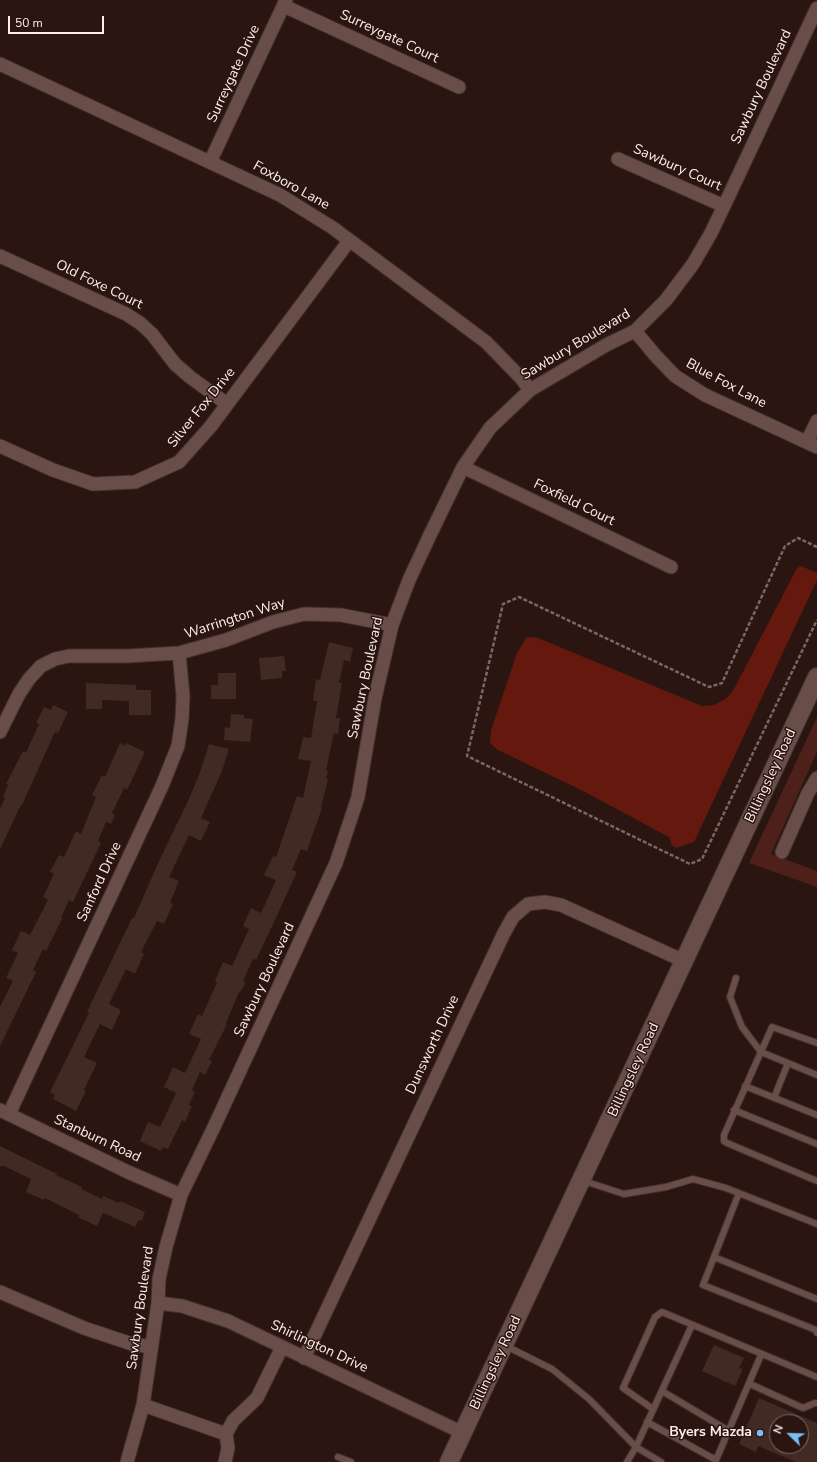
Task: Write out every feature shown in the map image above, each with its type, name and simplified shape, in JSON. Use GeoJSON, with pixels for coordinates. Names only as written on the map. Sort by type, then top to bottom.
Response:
{"type":"FeatureCollection","features":[{"type":"Feature","properties":{"kind":"street","name":"Surreygate Court"},"geometry":{"type":"LineString","coordinates":[[285,3],[459,88]]}},
{"type":"Feature","properties":{"kind":"street","name":"Surreygate Drive"},"geometry":{"type":"LineString","coordinates":[[210,162],[285,3]]}},
{"type":"Feature","properties":{"kind":"street","name":"Sawbury Boulevard"},"geometry":{"type":"LineString","coordinates":[[127,1462],[144,1405],[158,1303],[159,1279],[166,1247],[181,1195],[218,1120],[336,863],[358,797],[375,698],[392,625],[412,573],[463,467],[490,428],[530,390],[608,344],[635,331],[666,300],[693,264],[711,233],[817,8]]}},
{"type":"Feature","properties":{"kind":"street","name":"Foxboro Lane"},"geometry":{"type":"LineString","coordinates":[[0,64],[280,195],[333,228],[486,342],[521,378],[530,390]]}},
{"type":"Feature","properties":{"kind":"street","name":"Sawbury Court"},"geometry":{"type":"LineString","coordinates":[[618,159],[724,206]]}},
{"type":"Feature","properties":{"kind":"street","name":"Silver Fox Drive"},"geometry":{"type":"LineString","coordinates":[[0,446],[53,470],[93,484],[135,482],[179,462],[211,426],[349,241]]}},
{"type":"Feature","properties":{"kind":"street","name":"Old Foxe Court"},"geometry":{"type":"LineString","coordinates":[[0,256],[126,314],[140,323],[152,334],[175,364],[227,404]]}},
{"type":"Feature","properties":{"kind":"street","name":"Blue Fox Lane"},"geometry":{"type":"LineString","coordinates":[[635,331],[654,355],[675,376],[705,395],[812,445]]}},
{"type":"Feature","properties":{"kind":"street"},"geometry":{"type":"LineString","coordinates":[[812,445],[817,420]]}},
{"type":"Feature","properties":{"kind":"street","name":"Foxfield Court"},"geometry":{"type":"LineString","coordinates":[[463,467],[671,567]]}},
{"type":"Feature","properties":{"kind":"street","name":"Warrington Way"},"geometry":{"type":"LineString","coordinates":[[0,732],[19,694],[29,679],[41,666],[55,659],[69,656],[127,656],[179,653],[226,640],[273,622],[304,614],[341,615],[392,625]]}},
{"type":"Feature","properties":{"kind":"street","name":"Sanford Drive"},"geometry":{"type":"LineString","coordinates":[[4,1112],[162,786],[178,746],[182,719],[183,696],[179,653]]}},
{"type":"Feature","properties":{"kind":"street","name":"Billingsley Road"},"geometry":{"type":"LineString","coordinates":[[449,1462],[817,677]]}},
{"type":"Feature","properties":{"kind":"street"},"geometry":{"type":"LineString","coordinates":[[782,852],[808,792],[817,778]]}},
{"type":"Feature","properties":{"kind":"street","name":"Dunsworth Drive"},"geometry":{"type":"LineString","coordinates":[[304,1358],[504,933],[513,917],[528,904],[545,902],[561,905],[684,961]]}},
{"type":"Feature","properties":{"kind":"street","name":"Stanburn Road"},"geometry":{"type":"LineString","coordinates":[[4,1112],[121,1169],[181,1195]]}},
{"type":"Feature","properties":{"kind":"street"},"geometry":{"type":"LineString","coordinates":[[0,1292],[84,1328],[132,1344],[151,1347]]}},
{"type":"Feature","properties":{"kind":"street","name":"Shirlington Drive"},"geometry":{"type":"LineString","coordinates":[[158,1303],[182,1306],[228,1321],[463,1433]]}},
{"type":"Feature","properties":{"kind":"street"},"geometry":{"type":"LineString","coordinates":[[225,1462],[228,1448],[226,1434],[233,1421],[257,1398],[282,1347]]}},
{"type":"Feature","properties":{"kind":"street"},"geometry":{"type":"LineString","coordinates":[[144,1405],[226,1434]]}},
{"type":"Feature","properties":{"kind":"lane"},"geometry":{"type":"LineString","coordinates":[[736,978],[730,997],[742,1028],[761,1052],[817,1075]]}},
{"type":"Feature","properties":{"kind":"lane"},"geometry":{"type":"LineString","coordinates":[[817,1043],[772,1027],[724,1135],[724,1141],[727,1144],[817,1181]]}},
{"type":"Feature","properties":{"kind":"lane"},"geometry":{"type":"LineString","coordinates":[[774,1098],[788,1063]]}},
{"type":"Feature","properties":{"kind":"lane"},"geometry":{"type":"LineString","coordinates":[[745,1086],[817,1115]]}},
{"type":"Feature","properties":{"kind":"lane"},"geometry":{"type":"LineString","coordinates":[[734,1110],[817,1144]]}},
{"type":"Feature","properties":{"kind":"lane"},"geometry":{"type":"LineString","coordinates":[[582,1180],[624,1194],[693,1179],[739,1193],[817,1224]]}},
{"type":"Feature","properties":{"kind":"lane"},"geometry":{"type":"LineString","coordinates":[[739,1193],[703,1285],[816,1330],[817,1333]]}},
{"type":"Feature","properties":{"kind":"lane"},"geometry":{"type":"LineString","coordinates":[[714,1258],[817,1299]]}},
{"type":"Feature","properties":{"kind":"lane"},"geometry":{"type":"LineString","coordinates":[[653,1409],[623,1388],[655,1317],[662,1312],[761,1355],[817,1377]]}},
{"type":"Feature","properties":{"kind":"lane"},"geometry":{"type":"LineString","coordinates":[[627,1462],[636,1447],[692,1325]]}},
{"type":"Feature","properties":{"kind":"lane"},"geometry":{"type":"LineString","coordinates":[[504,1345],[552,1369],[589,1400],[636,1447],[661,1462]]}},
{"type":"Feature","properties":{"kind":"lane"},"geometry":{"type":"LineString","coordinates":[[647,1422],[717,1461],[761,1355]]}},
{"type":"Feature","properties":{"kind":"lane"},"geometry":{"type":"LineString","coordinates":[[750,1384],[802,1408],[816,1402]]}},
{"type":"Feature","properties":{"kind":"lane"},"geometry":{"type":"LineString","coordinates":[[662,1391],[729,1431]]}},
{"type":"Feature","properties":{"kind":"lane"},"geometry":{"type":"LineString","coordinates":[[338,1457],[351,1462]]}},
{"type":"Feature","properties":{"kind":"path"},"geometry":{"type":"LineString","coordinates":[[817,547],[798,538],[785,546],[722,683],[709,687],[519,597],[503,604],[467,756],[690,864],[702,859],[817,620]]}},
{"type":"Feature","properties":{"kind":"shaded area"},"geometry":{"type":"Polygon","coordinates":[[[801,566],[817,573],[817,580],[694,842],[676,848],[672,845],[669,837],[583,791],[498,750],[490,743],[491,730],[517,653],[527,637],[538,638],[702,706],[714,705],[727,698],[734,689],[797,568],[801,566]]]}},
{"type":"Feature","properties":{"kind":"shaded area"},"geometry":{"type":"Polygon","coordinates":[[[817,717],[817,752],[771,854],[817,871],[817,887],[749,863],[817,717]]]}},
{"type":"Feature","properties":{"kind":"building"},"geometry":{"type":"Polygon","coordinates":[[[329,642],[353,648],[350,662],[344,660],[339,683],[342,683],[336,718],[340,718],[338,734],[334,733],[326,770],[328,771],[326,779],[328,779],[322,808],[307,851],[301,849],[292,870],[297,872],[256,960],[253,959],[243,981],[246,982],[240,993],[239,992],[226,1023],[227,1024],[209,1060],[212,1061],[205,1075],[200,1072],[192,1090],[195,1092],[189,1105],[192,1106],[185,1122],[182,1120],[168,1149],[163,1147],[161,1151],[140,1141],[148,1122],[160,1127],[176,1093],[164,1087],[173,1067],[185,1073],[201,1039],[189,1034],[198,1014],[202,1016],[217,982],[215,981],[223,962],[232,966],[249,929],[243,926],[251,908],[261,913],[276,880],[264,875],[273,856],[276,857],[297,796],[303,798],[311,761],[298,759],[303,737],[311,738],[317,701],[313,701],[316,679],[320,680],[329,642]]]}},
{"type":"Feature","properties":{"kind":"building"},"geometry":{"type":"Polygon","coordinates":[[[284,656],[286,671],[282,671],[282,678],[261,680],[259,658],[284,656]]]}},
{"type":"Feature","properties":{"kind":"building"},"geometry":{"type":"Polygon","coordinates":[[[218,673],[236,673],[236,699],[211,699],[211,685],[218,685],[218,673]]]}},
{"type":"Feature","properties":{"kind":"building"},"geometry":{"type":"Polygon","coordinates":[[[86,683],[136,685],[136,690],[151,690],[151,715],[129,715],[129,701],[102,700],[102,709],[86,709],[86,683]]]}},
{"type":"Feature","properties":{"kind":"building"},"geometry":{"type":"Polygon","coordinates":[[[53,705],[68,712],[58,733],[55,732],[0,849],[0,808],[5,798],[3,797],[8,785],[6,784],[23,751],[26,753],[39,724],[36,723],[44,707],[51,710],[53,705]]]}},
{"type":"Feature","properties":{"kind":"building"},"geometry":{"type":"Polygon","coordinates":[[[231,714],[244,715],[244,718],[253,719],[250,742],[224,740],[225,727],[230,728],[231,714]]]}},
{"type":"Feature","properties":{"kind":"building"},"geometry":{"type":"Polygon","coordinates":[[[120,743],[125,746],[126,743],[145,752],[127,790],[124,788],[112,813],[115,815],[111,824],[106,822],[98,841],[101,843],[73,902],[69,900],[61,918],[62,919],[46,951],[43,949],[33,970],[36,972],[0,1046],[0,1007],[13,981],[6,978],[18,953],[12,950],[21,931],[30,935],[48,900],[43,897],[54,874],[50,872],[59,855],[64,857],[76,831],[81,834],[96,797],[92,795],[102,775],[105,777],[120,743]]]}},
{"type":"Feature","properties":{"kind":"building"},"geometry":{"type":"Polygon","coordinates":[[[209,744],[229,749],[222,771],[201,818],[210,822],[201,841],[189,835],[169,877],[179,881],[170,903],[173,904],[164,924],[157,921],[141,952],[144,954],[135,974],[126,969],[109,1004],[121,1010],[112,1030],[100,1024],[84,1057],[97,1063],[76,1111],[53,1099],[55,1095],[50,1092],[89,1013],[87,1012],[94,997],[132,918],[134,918],[189,799],[209,744]]]}},
{"type":"Feature","properties":{"kind":"building"},"geometry":{"type":"Polygon","coordinates":[[[0,1146],[57,1174],[56,1175],[82,1187],[81,1189],[102,1199],[103,1196],[119,1203],[120,1201],[145,1212],[142,1220],[138,1221],[135,1227],[103,1213],[97,1226],[45,1198],[44,1200],[26,1192],[31,1179],[4,1166],[0,1166],[0,1146]]]}},
{"type":"Feature","properties":{"kind":"building","name":"Byers Mazda"},"geometry":{"type":"Polygon","coordinates":[[[714,1345],[744,1358],[739,1368],[743,1369],[735,1386],[702,1371],[714,1345]]]}},
{"type":"Feature","properties":{"kind":"building","name":"Byers Mazda"},"geometry":{"type":"Polygon","coordinates":[[[759,1398],[796,1414],[769,1414],[769,1451],[758,1446],[756,1452],[739,1444],[759,1398]]]}},
{"type":"Feature","properties":{"kind":"building","name":"Byers Mazda"},"geometry":{"type":"Polygon","coordinates":[[[809,1420],[817,1423],[817,1462],[796,1462],[777,1454],[809,1454],[809,1420]]]}},
{"type":"Feature","properties":{"kind":"place","name":"Byers Mazda"},"geometry":{"type":"Point","coordinates":[760,1433]}}]}
